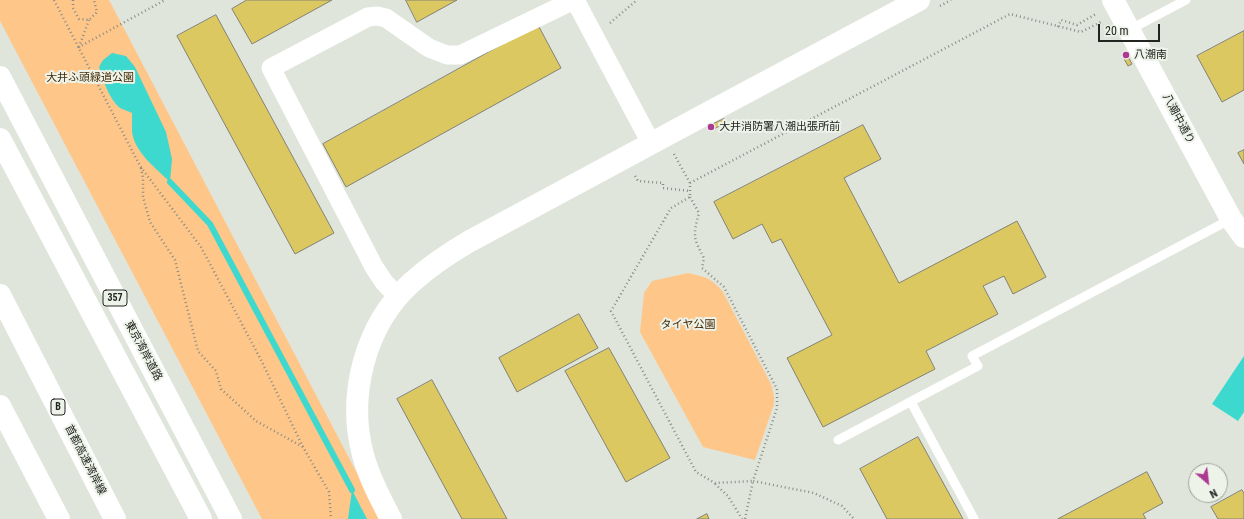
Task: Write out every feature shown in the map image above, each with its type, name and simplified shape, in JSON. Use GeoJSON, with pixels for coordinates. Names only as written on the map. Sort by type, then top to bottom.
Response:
{"type":"FeatureCollection","features":[{"type":"Feature","properties":{"kind":"main road"},"geometry":{"type":"LineString","coordinates":[[391,519],[373,484],[363,454],[358,423],[361,374],[376,331],[387,311],[398,297],[422,273],[452,252],[651,143],[919,0]]}},
{"type":"Feature","properties":{"kind":"main road","name":"八潮中通り"},"geometry":{"type":"LineString","coordinates":[[1114,0],[1231,219],[1244,238]]}},
{"type":"Feature","properties":{"kind":"main road","name":"東京湾岸道路"},"geometry":{"type":"LineString","coordinates":[[0,77],[231,519]]}},
{"type":"Feature","properties":{"kind":"main road"},"geometry":{"type":"LineString","coordinates":[[0,139],[200,519]]}},
{"type":"Feature","properties":{"kind":"main road","name":"首都高速湾岸線"},"geometry":{"type":"LineString","coordinates":[[0,295],[116,519]]}},
{"type":"Feature","properties":{"kind":"main road"},"geometry":{"type":"LineString","coordinates":[[0,406],[59,519]]}},
{"type":"Feature","properties":{"kind":"main road"},"geometry":{"type":"LineString","coordinates":[[0,434],[39,496],[59,519]]}},
{"type":"Feature","properties":{"kind":"main road"},"geometry":{"type":"LineString","coordinates":[[190,499],[205,519]]}},
{"type":"Feature","properties":{"kind":"street"},"geometry":{"type":"LineString","coordinates":[[398,297],[384,282],[374,267],[271,68],[368,17],[377,16],[386,18],[429,48],[446,55],[460,55],[575,0],[651,143]]}},
{"type":"Feature","properties":{"kind":"lane"},"geometry":{"type":"LineString","coordinates":[[1130,30],[1186,0]]}},
{"type":"Feature","properties":{"kind":"lane"},"geometry":{"type":"LineString","coordinates":[[838,440],[978,366],[972,356],[1231,219]]}},
{"type":"Feature","properties":{"kind":"lane"},"geometry":{"type":"LineString","coordinates":[[911,402],[974,519]]}},
{"type":"Feature","properties":{"kind":"path"},"geometry":{"type":"LineString","coordinates":[[54,0],[140,166],[201,247],[261,360],[303,447],[329,492],[331,519]]}},
{"type":"Feature","properties":{"kind":"path"},"geometry":{"type":"LineString","coordinates":[[73,0],[73,8],[79,19],[90,20]]}},
{"type":"Feature","properties":{"kind":"path"},"geometry":{"type":"LineString","coordinates":[[79,47],[90,20],[97,12],[94,0]]}},
{"type":"Feature","properties":{"kind":"path"},"geometry":{"type":"LineString","coordinates":[[79,47],[165,0]]}},
{"type":"Feature","properties":{"kind":"path"},"geometry":{"type":"LineString","coordinates":[[606,27],[637,0]]}},
{"type":"Feature","properties":{"kind":"path"},"geometry":{"type":"LineString","coordinates":[[690,183],[1010,14],[1081,32]]}},
{"type":"Feature","properties":{"kind":"path"},"geometry":{"type":"LineString","coordinates":[[1058,27],[1061,20],[1077,25],[1097,14]]}},
{"type":"Feature","properties":{"kind":"path"},"geometry":{"type":"LineString","coordinates":[[140,166],[143,178],[144,197],[150,222],[175,260],[198,351],[216,371],[221,389],[256,421],[303,447]]}},
{"type":"Feature","properties":{"kind":"path"},"geometry":{"type":"LineString","coordinates":[[687,178],[690,183],[690,197],[699,213],[694,230],[696,243],[704,258],[702,268],[724,287],[778,389],[777,408],[753,481],[744,519]]}},
{"type":"Feature","properties":{"kind":"path"},"geometry":{"type":"LineString","coordinates":[[638,181],[663,183],[663,188],[690,190]]}},
{"type":"Feature","properties":{"kind":"path"},"geometry":{"type":"LineString","coordinates":[[690,197],[671,208],[611,311],[696,472],[715,484],[728,496],[744,519]]}},
{"type":"Feature","properties":{"kind":"path"},"geometry":{"type":"LineString","coordinates":[[715,484],[753,481],[814,494],[842,506],[854,519]]}},
{"type":"Feature","properties":{"kind":"green space","name":"大井ふ頭緑道公園"},"geometry":{"type":"Polygon","coordinates":[[[0,0],[109,0],[381,519],[262,519],[0,21],[0,0]]]}},
{"type":"Feature","properties":{"kind":"green space","name":"タイヤ公園"},"geometry":{"type":"Polygon","coordinates":[[[688,273],[712,281],[723,292],[771,384],[774,404],[755,460],[703,447],[640,332],[644,293],[652,281],[688,273]]]}},
{"type":"Feature","properties":{"kind":"water"},"geometry":{"type":"Polygon","coordinates":[[[112,53],[126,56],[135,67],[166,132],[172,159],[170,182],[147,160],[137,147],[132,132],[132,113],[120,108],[116,104],[102,78],[99,67],[103,60],[112,53]]]}},
{"type":"Feature","properties":{"kind":"water"},"geometry":{"type":"Polygon","coordinates":[[[1244,356],[1244,412],[1238,421],[1212,404],[1244,356]]]}},
{"type":"Feature","properties":{"kind":"water"},"geometry":{"type":"Polygon","coordinates":[[[352,490],[367,519],[348,519],[352,490]]]}},
{"type":"Feature","properties":{"kind":"building"},"geometry":{"type":"Polygon","coordinates":[[[247,0],[332,0],[252,44],[232,9],[247,0]]]}},
{"type":"Feature","properties":{"kind":"building"},"geometry":{"type":"Polygon","coordinates":[[[406,0],[457,0],[417,22],[406,0]]]}},
{"type":"Feature","properties":{"kind":"building"},"geometry":{"type":"Polygon","coordinates":[[[216,15],[334,233],[295,254],[177,36],[216,15]]]}},
{"type":"Feature","properties":{"kind":"building"},"geometry":{"type":"Polygon","coordinates":[[[538,25],[561,68],[346,187],[323,144],[538,25]]]}},
{"type":"Feature","properties":{"kind":"building"},"geometry":{"type":"Polygon","coordinates":[[[1244,31],[1244,90],[1222,102],[1197,56],[1244,31]]]}},
{"type":"Feature","properties":{"kind":"building"},"geometry":{"type":"Polygon","coordinates":[[[1126,53],[1132,64],[1128,66],[1122,55],[1126,53]]]}},
{"type":"Feature","properties":{"kind":"building"},"geometry":{"type":"Polygon","coordinates":[[[724,119],[725,123],[712,130],[709,126],[724,119]]]}},
{"type":"Feature","properties":{"kind":"building"},"geometry":{"type":"Polygon","coordinates":[[[863,125],[881,159],[844,178],[899,283],[1017,221],[1046,277],[1013,294],[1004,276],[983,286],[998,314],[926,351],[935,369],[823,427],[787,358],[832,335],[781,239],[772,243],[762,224],[733,239],[714,202],[863,125]]]}},
{"type":"Feature","properties":{"kind":"building"},"geometry":{"type":"Polygon","coordinates":[[[1244,150],[1244,164],[1238,153],[1244,150]]]}},
{"type":"Feature","properties":{"kind":"building"},"geometry":{"type":"Polygon","coordinates":[[[579,314],[598,348],[517,392],[499,358],[579,314]]]}},
{"type":"Feature","properties":{"kind":"building"},"geometry":{"type":"Polygon","coordinates":[[[609,348],[670,458],[626,482],[565,371],[609,348]]]}},
{"type":"Feature","properties":{"kind":"building"},"geometry":{"type":"Polygon","coordinates":[[[432,380],[507,519],[462,519],[397,399],[432,380]]]}},
{"type":"Feature","properties":{"kind":"building"},"geometry":{"type":"Polygon","coordinates":[[[918,437],[963,519],[887,519],[860,469],[918,437]]]}},
{"type":"Feature","properties":{"kind":"building"},"geometry":{"type":"Polygon","coordinates":[[[1147,472],[1163,503],[1143,514],[1146,519],[1058,519],[1147,472]]]}},
{"type":"Feature","properties":{"kind":"building"},"geometry":{"type":"Polygon","coordinates":[[[1242,490],[1244,493],[1244,519],[1218,519],[1211,507],[1218,503],[1228,503],[1228,498],[1242,490]]]}},
{"type":"Feature","properties":{"kind":"building"},"geometry":{"type":"Polygon","coordinates":[[[707,514],[709,519],[697,519],[707,514]]]}},
{"type":"Feature","properties":{"kind":"waterway"},"geometry":{"type":"LineString","coordinates":[[170,182],[210,224],[352,490]]}},
{"type":"Feature","properties":{"kind":"place","name":"八潮南"},"geometry":{"type":"Point","coordinates":[1126,55]}},
{"type":"Feature","properties":{"kind":"place","name":"大井消防署八潮出張所前"},"geometry":{"type":"Point","coordinates":[711,127]}}]}
